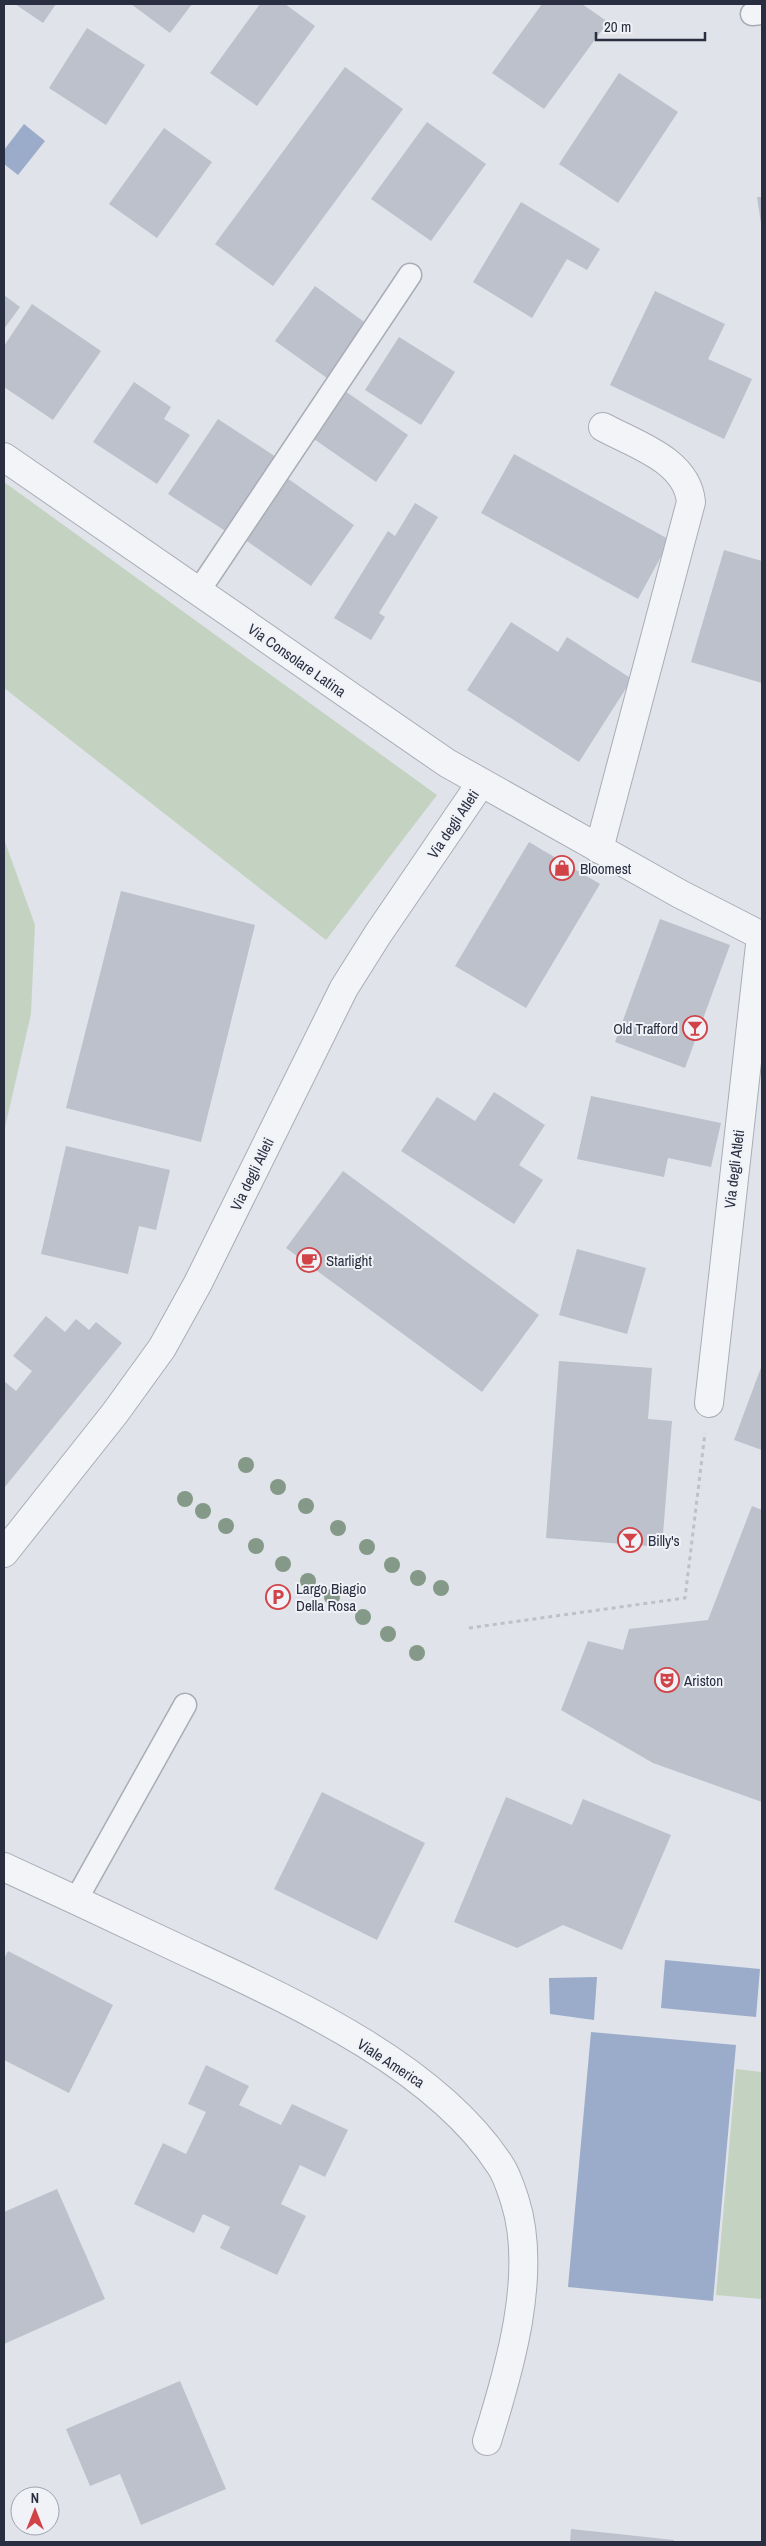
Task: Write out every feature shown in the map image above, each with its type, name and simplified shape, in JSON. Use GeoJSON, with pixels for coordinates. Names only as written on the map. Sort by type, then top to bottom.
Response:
{"type":"FeatureCollection","features":[{"type":"Feature","properties":{"kind":"street"},"geometry":{"type":"LineString","coordinates":[[599,849],[691,502],[687,482],[674,467],[603,427]]}},
{"type":"Feature","properties":{"kind":"street","name":"Via Consolare Latina"},"geometry":{"type":"LineString","coordinates":[[4,457],[410,739],[481,783],[599,849],[762,936]]}},
{"type":"Feature","properties":{"kind":"street","name":"Via degli Atleti"},"geometry":{"type":"LineString","coordinates":[[4,1553],[116,1413],[162,1348],[198,1283],[344,988],[378,934],[481,783]]}},
{"type":"Feature","properties":{"kind":"street","name":"Via degli Atleti"},"geometry":{"type":"LineString","coordinates":[[709,1403],[762,936]]}},
{"type":"Feature","properties":{"kind":"street","name":"Viale America"},"geometry":{"type":"LineString","coordinates":[[4,1867],[227,1971],[342,2031],[423,2083],[454,2110],[479,2136],[502,2167],[512,2194],[523,2249],[521,2295],[515,2335],[487,2440]]}},
{"type":"Feature","properties":{"kind":"lane"},"geometry":{"type":"LineString","coordinates":[[198,592],[410,275]]}},
{"type":"Feature","properties":{"kind":"lane"},"geometry":{"type":"LineString","coordinates":[[76,1900],[186,1705]]}},
{"type":"Feature","properties":{"kind":"path"},"geometry":{"type":"LineString","coordinates":[[469,1628],[685,1598],[709,1403]]}},
{"type":"Feature","properties":{"kind":"green space"},"geometry":{"type":"Polygon","coordinates":[[[4,482],[437,795],[326,940],[4,688],[4,482]]]}},
{"type":"Feature","properties":{"kind":"green space"},"geometry":{"type":"Polygon","coordinates":[[[4,839],[35,925],[31,1014],[4,1132],[4,839]]]}},
{"type":"Feature","properties":{"kind":"green space"},"geometry":{"type":"Polygon","coordinates":[[[736,2069],[762,2072],[762,2299],[716,2295],[736,2069]]]}},
{"type":"Feature","properties":{"kind":"water"},"geometry":{"type":"Polygon","coordinates":[[[24,124],[45,141],[18,175],[4,164],[4,150],[24,124]]]}},
{"type":"Feature","properties":{"kind":"water"},"geometry":{"type":"Polygon","coordinates":[[[665,1960],[760,1969],[756,2017],[661,2008],[665,1960]]]}},
{"type":"Feature","properties":{"kind":"water"},"geometry":{"type":"Polygon","coordinates":[[[597,1977],[594,2020],[550,2014],[549,1978],[597,1977]]]}},
{"type":"Feature","properties":{"kind":"water"},"geometry":{"type":"Polygon","coordinates":[[[591,2032],[736,2045],[713,2301],[568,2287],[591,2032]]]}},
{"type":"Feature","properties":{"kind":"building"},"geometry":{"type":"Polygon","coordinates":[[[15,4],[56,4],[43,23],[15,4]]]}},
{"type":"Feature","properties":{"kind":"building"},"geometry":{"type":"Polygon","coordinates":[[[131,4],[192,4],[170,33],[131,4]]]}},
{"type":"Feature","properties":{"kind":"building"},"geometry":{"type":"Polygon","coordinates":[[[260,4],[285,4],[315,26],[257,106],[210,73],[260,4]]]}},
{"type":"Feature","properties":{"kind":"building"},"geometry":{"type":"Polygon","coordinates":[[[542,4],[582,4],[608,22],[544,109],[492,73],[542,4]]]}},
{"type":"Feature","properties":{"kind":"building"},"geometry":{"type":"Polygon","coordinates":[[[87,28],[145,65],[106,125],[49,88],[87,28]]]}},
{"type":"Feature","properties":{"kind":"building"},"geometry":{"type":"Polygon","coordinates":[[[345,67],[403,109],[273,286],[215,244],[345,67]]]}},
{"type":"Feature","properties":{"kind":"building"},"geometry":{"type":"Polygon","coordinates":[[[619,73],[678,112],[618,203],[559,164],[619,73]]]}},
{"type":"Feature","properties":{"kind":"building"},"geometry":{"type":"Polygon","coordinates":[[[427,122],[486,164],[431,241],[371,199],[427,122]]]}},
{"type":"Feature","properties":{"kind":"building"},"geometry":{"type":"Polygon","coordinates":[[[164,128],[212,162],[157,238],[109,204],[164,128]]]}},
{"type":"Feature","properties":{"kind":"building"},"geometry":{"type":"Polygon","coordinates":[[[757,197],[762,197],[762,223],[761,223],[757,197]]]}},
{"type":"Feature","properties":{"kind":"building"},"geometry":{"type":"Polygon","coordinates":[[[521,202],[600,249],[587,270],[567,259],[532,318],[473,282],[521,202]]]}},
{"type":"Feature","properties":{"kind":"building"},"geometry":{"type":"Polygon","coordinates":[[[315,286],[367,324],[327,378],[275,341],[315,286]]]}},
{"type":"Feature","properties":{"kind":"building"},"geometry":{"type":"Polygon","coordinates":[[[655,291],[725,324],[708,359],[752,379],[724,439],[610,385],[655,291]]]}},
{"type":"Feature","properties":{"kind":"building"},"geometry":{"type":"Polygon","coordinates":[[[4,295],[20,307],[4,329],[4,295]]]}},
{"type":"Feature","properties":{"kind":"building"},"geometry":{"type":"Polygon","coordinates":[[[32,304],[101,351],[53,420],[4,387],[4,346],[32,304]]]}},
{"type":"Feature","properties":{"kind":"building"},"geometry":{"type":"Polygon","coordinates":[[[399,337],[455,372],[421,425],[365,390],[399,337]]]}},
{"type":"Feature","properties":{"kind":"building"},"geometry":{"type":"Polygon","coordinates":[[[134,382],[171,407],[164,419],[190,435],[157,484],[93,442],[134,382]]]}},
{"type":"Feature","properties":{"kind":"building"},"geometry":{"type":"Polygon","coordinates":[[[345,391],[408,435],[376,482],[311,437],[345,391]]]}},
{"type":"Feature","properties":{"kind":"building"},"geometry":{"type":"Polygon","coordinates":[[[218,419],[276,457],[227,532],[168,494],[218,419]]]}},
{"type":"Feature","properties":{"kind":"building"},"geometry":{"type":"Polygon","coordinates":[[[514,454],[670,540],[638,599],[481,513],[514,454]]]}},
{"type":"Feature","properties":{"kind":"building"},"geometry":{"type":"Polygon","coordinates":[[[287,478],[354,525],[311,586],[244,539],[287,478]]]}},
{"type":"Feature","properties":{"kind":"building"},"geometry":{"type":"Polygon","coordinates":[[[415,503],[438,517],[379,613],[385,617],[371,640],[334,618],[388,531],[395,536],[415,503]]]}},
{"type":"Feature","properties":{"kind":"building"},"geometry":{"type":"Polygon","coordinates":[[[724,550],[762,561],[762,683],[691,662],[724,550]]]}},
{"type":"Feature","properties":{"kind":"building"},"geometry":{"type":"Polygon","coordinates":[[[511,622],[558,652],[567,637],[632,679],[579,762],[467,690],[511,622]]]}},
{"type":"Feature","properties":{"kind":"building"},"geometry":{"type":"Polygon","coordinates":[[[529,842],[600,884],[526,1008],[455,966],[529,842]]]}},
{"type":"Feature","properties":{"kind":"building"},"geometry":{"type":"Polygon","coordinates":[[[121,891],[255,925],[201,1142],[66,1108],[121,891]]]}},
{"type":"Feature","properties":{"kind":"building"},"geometry":{"type":"Polygon","coordinates":[[[660,919],[730,945],[685,1068],[615,1042],[660,919]]]}},
{"type":"Feature","properties":{"kind":"building"},"geometry":{"type":"Polygon","coordinates":[[[494,1092],[545,1125],[519,1165],[543,1180],[514,1224],[401,1151],[437,1097],[475,1121],[494,1092]]]}},
{"type":"Feature","properties":{"kind":"building"},"geometry":{"type":"Polygon","coordinates":[[[591,1096],[721,1123],[711,1167],[668,1158],[664,1177],[577,1159],[591,1096]]]}},
{"type":"Feature","properties":{"kind":"building"},"geometry":{"type":"Polygon","coordinates":[[[66,1146],[170,1170],[156,1230],[139,1226],[128,1274],[41,1254],[66,1146]]]}},
{"type":"Feature","properties":{"kind":"building"},"geometry":{"type":"Polygon","coordinates":[[[343,1171],[539,1315],[482,1392],[286,1248],[343,1171]]]}},
{"type":"Feature","properties":{"kind":"building"},"geometry":{"type":"Polygon","coordinates":[[[577,1249],[646,1268],[627,1334],[559,1315],[577,1249]]]}},
{"type":"Feature","properties":{"kind":"building"},"geometry":{"type":"Polygon","coordinates":[[[46,1316],[65,1332],[76,1319],[89,1330],[96,1322],[122,1343],[4,1488],[4,1381],[16,1391],[32,1371],[13,1356],[46,1316]]]}},
{"type":"Feature","properties":{"kind":"building"},"geometry":{"type":"Polygon","coordinates":[[[559,1361],[652,1368],[648,1419],[672,1421],[662,1547],[546,1538],[559,1361]]]}},
{"type":"Feature","properties":{"kind":"building"},"geometry":{"type":"Polygon","coordinates":[[[762,1365],[762,1450],[734,1440],[762,1365]]]}},
{"type":"Feature","properties":{"kind":"building","name":"Ariston"},"geometry":{"type":"Polygon","coordinates":[[[752,1506],[762,1510],[762,1802],[653,1763],[561,1710],[588,1641],[623,1650],[629,1629],[708,1620],[752,1506]]]}},
{"type":"Feature","properties":{"kind":"building"},"geometry":{"type":"Polygon","coordinates":[[[322,1792],[425,1843],[377,1940],[274,1889],[322,1792]]]}},
{"type":"Feature","properties":{"kind":"building"},"geometry":{"type":"Polygon","coordinates":[[[506,1797],[572,1825],[583,1799],[671,1835],[622,1950],[563,1925],[517,1948],[454,1922],[506,1797]]]}},
{"type":"Feature","properties":{"kind":"building"},"geometry":{"type":"Polygon","coordinates":[[[8,1951],[113,2005],[69,2093],[4,2060],[4,1959],[8,1951]]]}},
{"type":"Feature","properties":{"kind":"building"},"geometry":{"type":"Polygon","coordinates":[[[206,2065],[249,2086],[239,2105],[281,2125],[292,2104],[348,2130],[325,2177],[300,2165],[281,2204],[306,2216],[277,2275],[220,2248],[230,2227],[203,2214],[194,2233],[134,2204],[163,2143],[186,2154],[206,2112],[188,2104],[206,2065]]]}},
{"type":"Feature","properties":{"kind":"building"},"geometry":{"type":"Polygon","coordinates":[[[57,2189],[105,2299],[4,2344],[4,2212],[57,2189]]]}},
{"type":"Feature","properties":{"kind":"building"},"geometry":{"type":"Polygon","coordinates":[[[180,2381],[226,2489],[141,2525],[120,2474],[90,2486],[66,2429],[180,2381]]]}},
{"type":"Feature","properties":{"kind":"building"},"geometry":{"type":"Polygon","coordinates":[[[571,2529],[674,2540],[674,2542],[570,2542],[571,2529]]]}},
{"type":"Feature","properties":{"kind":"place","name":"Bloomest"},"geometry":{"type":"Point","coordinates":[562,868]}},
{"type":"Feature","properties":{"kind":"place","name":"Old Trafford"},"geometry":{"type":"Point","coordinates":[695,1028]}},
{"type":"Feature","properties":{"kind":"place","name":"Starlight"},"geometry":{"type":"Point","coordinates":[309,1260]}},
{"type":"Feature","properties":{"kind":"place","name":"Billy's"},"geometry":{"type":"Point","coordinates":[630,1540]}},
{"type":"Feature","properties":{"kind":"place","name":"Largo Biagio Della Rosa"},"geometry":{"type":"Point","coordinates":[278,1597]}},
{"type":"Feature","properties":{"kind":"place","name":"Ariston"},"geometry":{"type":"Point","coordinates":[667,1680]}}]}
